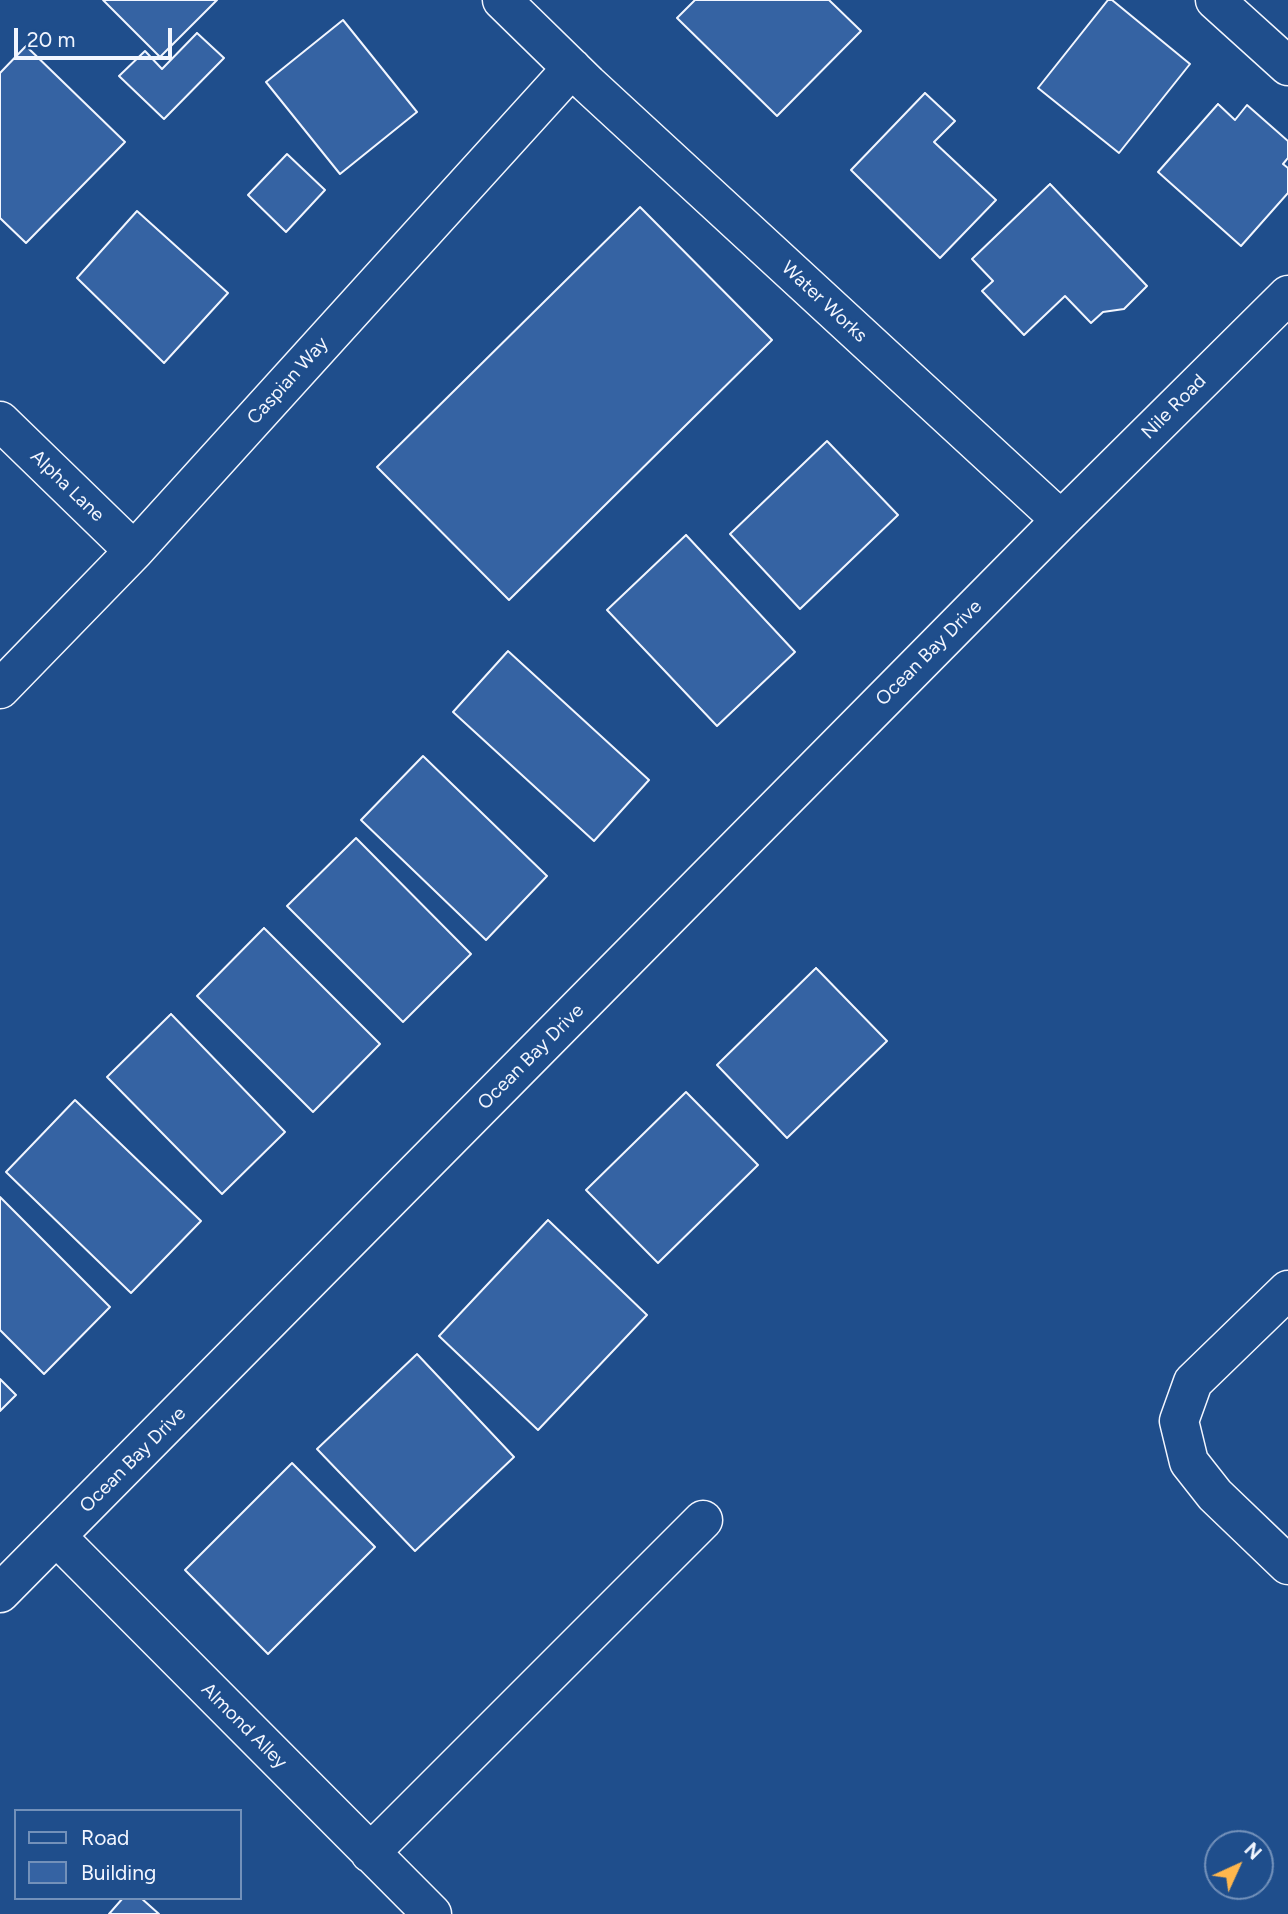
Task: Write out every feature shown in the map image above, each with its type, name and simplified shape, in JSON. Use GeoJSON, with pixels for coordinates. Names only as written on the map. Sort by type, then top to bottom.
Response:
{"type":"FeatureCollection","features":[{"type":"Feature","properties":{"kind":"street","name":"Water Works"},"geometry":{"type":"LineString","coordinates":[[502,0],[580,76],[1061,520]]}},
{"type":"Feature","properties":{"kind":"street"},"geometry":{"type":"LineString","coordinates":[[1215,0],[1288,66]]}},
{"type":"Feature","properties":{"kind":"street","name":"Caspian Way"},"geometry":{"type":"LineString","coordinates":[[0,689],[134,551],[580,76]]}},
{"type":"Feature","properties":{"kind":"street","name":"Nile Road"},"geometry":{"type":"LineString","coordinates":[[1061,520],[1288,295]]}},
{"type":"Feature","properties":{"kind":"street","name":"Alpha Lane"},"geometry":{"type":"LineString","coordinates":[[0,421],[134,551]]}},
{"type":"Feature","properties":{"kind":"street","name":"Ocean Bay Drive"},"geometry":{"type":"LineString","coordinates":[[0,1593],[1061,520]]}},
{"type":"Feature","properties":{"kind":"street"},"geometry":{"type":"LineString","coordinates":[[1288,1290],[1193,1382],[1179,1421],[1189,1462],[1214,1496],[1288,1565]]}},
{"type":"Feature","properties":{"kind":"street"},"geometry":{"type":"LineString","coordinates":[[370,1853],[703,1520]]}},
{"type":"Feature","properties":{"kind":"street","name":"Almond Alley"},"geometry":{"type":"LineString","coordinates":[[57,1537],[432,1914]]}},
{"type":"Feature","properties":{"kind":"building"},"geometry":{"type":"Polygon","coordinates":[[[103,0],[217,0],[160,57],[103,0]]]}},
{"type":"Feature","properties":{"kind":"building"},"geometry":{"type":"Polygon","coordinates":[[[695,0],[829,0],[861,31],[777,116],[677,18],[695,0]]]}},
{"type":"Feature","properties":{"kind":"building"},"geometry":{"type":"Polygon","coordinates":[[[1108,0],[1112,0],[1190,64],[1119,153],[1038,88],[1108,0]]]}},
{"type":"Feature","properties":{"kind":"building"},"geometry":{"type":"Polygon","coordinates":[[[343,20],[417,112],[340,174],[266,82],[343,20]]]}},
{"type":"Feature","properties":{"kind":"building"},"geometry":{"type":"Polygon","coordinates":[[[197,33],[224,58],[164,119],[119,76],[145,51],[162,69],[197,33]]]}},
{"type":"Feature","properties":{"kind":"building"},"geometry":{"type":"Polygon","coordinates":[[[26,46],[125,142],[26,243],[0,218],[0,73],[26,46]]]}},
{"type":"Feature","properties":{"kind":"building"},"geometry":{"type":"Polygon","coordinates":[[[925,93],[955,121],[934,142],[996,200],[940,258],[851,170],[925,93]]]}},
{"type":"Feature","properties":{"kind":"building"},"geometry":{"type":"Polygon","coordinates":[[[1218,104],[1235,120],[1247,105],[1288,141],[1288,158],[1283,164],[1288,168],[1288,193],[1241,246],[1158,172],[1218,104]]]}},
{"type":"Feature","properties":{"kind":"building"},"geometry":{"type":"Polygon","coordinates":[[[287,154],[325,190],[286,232],[248,195],[287,154]]]}},
{"type":"Feature","properties":{"kind":"building"},"geometry":{"type":"Polygon","coordinates":[[[1050,184],[1147,286],[1124,309],[1103,312],[1091,323],[1065,296],[1024,335],[982,291],[993,281],[972,259],[1050,184]]]}},
{"type":"Feature","properties":{"kind":"building"},"geometry":{"type":"Polygon","coordinates":[[[640,207],[772,340],[509,600],[377,467],[640,207]]]}},
{"type":"Feature","properties":{"kind":"building"},"geometry":{"type":"Polygon","coordinates":[[[137,211],[228,293],[164,363],[77,278],[137,211]]]}},
{"type":"Feature","properties":{"kind":"building"},"geometry":{"type":"Polygon","coordinates":[[[827,441],[898,515],[800,609],[730,534],[827,441]]]}},
{"type":"Feature","properties":{"kind":"building"},"geometry":{"type":"Polygon","coordinates":[[[686,535],[795,652],[717,726],[607,610],[686,535]]]}},
{"type":"Feature","properties":{"kind":"building"},"geometry":{"type":"Polygon","coordinates":[[[508,651],[649,780],[594,841],[453,712],[508,651]]]}},
{"type":"Feature","properties":{"kind":"building"},"geometry":{"type":"Polygon","coordinates":[[[423,756],[547,876],[486,940],[361,820],[423,756]]]}},
{"type":"Feature","properties":{"kind":"building"},"geometry":{"type":"Polygon","coordinates":[[[356,838],[471,954],[403,1022],[287,906],[356,838]]]}},
{"type":"Feature","properties":{"kind":"building"},"geometry":{"type":"Polygon","coordinates":[[[264,928],[380,1044],[313,1112],[197,996],[264,928]]]}},
{"type":"Feature","properties":{"kind":"building"},"geometry":{"type":"Polygon","coordinates":[[[816,968],[887,1041],[787,1138],[717,1065],[816,968]]]}},
{"type":"Feature","properties":{"kind":"building"},"geometry":{"type":"Polygon","coordinates":[[[171,1014],[285,1132],[222,1194],[107,1077],[171,1014]]]}},
{"type":"Feature","properties":{"kind":"building"},"geometry":{"type":"Polygon","coordinates":[[[686,1092],[758,1165],[658,1263],[586,1190],[686,1092]]]}},
{"type":"Feature","properties":{"kind":"building"},"geometry":{"type":"Polygon","coordinates":[[[75,1100],[201,1221],[131,1293],[6,1172],[75,1100]]]}},
{"type":"Feature","properties":{"kind":"building"},"geometry":{"type":"Polygon","coordinates":[[[0,1197],[110,1307],[44,1374],[0,1330],[0,1197]]]}},
{"type":"Feature","properties":{"kind":"building"},"geometry":{"type":"Polygon","coordinates":[[[548,1220],[647,1315],[538,1430],[439,1336],[548,1220]]]}},
{"type":"Feature","properties":{"kind":"building"},"geometry":{"type":"Polygon","coordinates":[[[417,1354],[514,1457],[415,1551],[317,1449],[417,1354]]]}},
{"type":"Feature","properties":{"kind":"building"},"geometry":{"type":"Polygon","coordinates":[[[0,1379],[16,1395],[0,1411],[0,1379]]]}},
{"type":"Feature","properties":{"kind":"building"},"geometry":{"type":"Polygon","coordinates":[[[292,1463],[375,1547],[268,1654],[185,1570],[292,1463]]]}},
{"type":"Feature","properties":{"kind":"building"},"geometry":{"type":"Polygon","coordinates":[[[121,1900],[143,1900],[159,1914],[109,1914],[121,1900]]]}}]}
